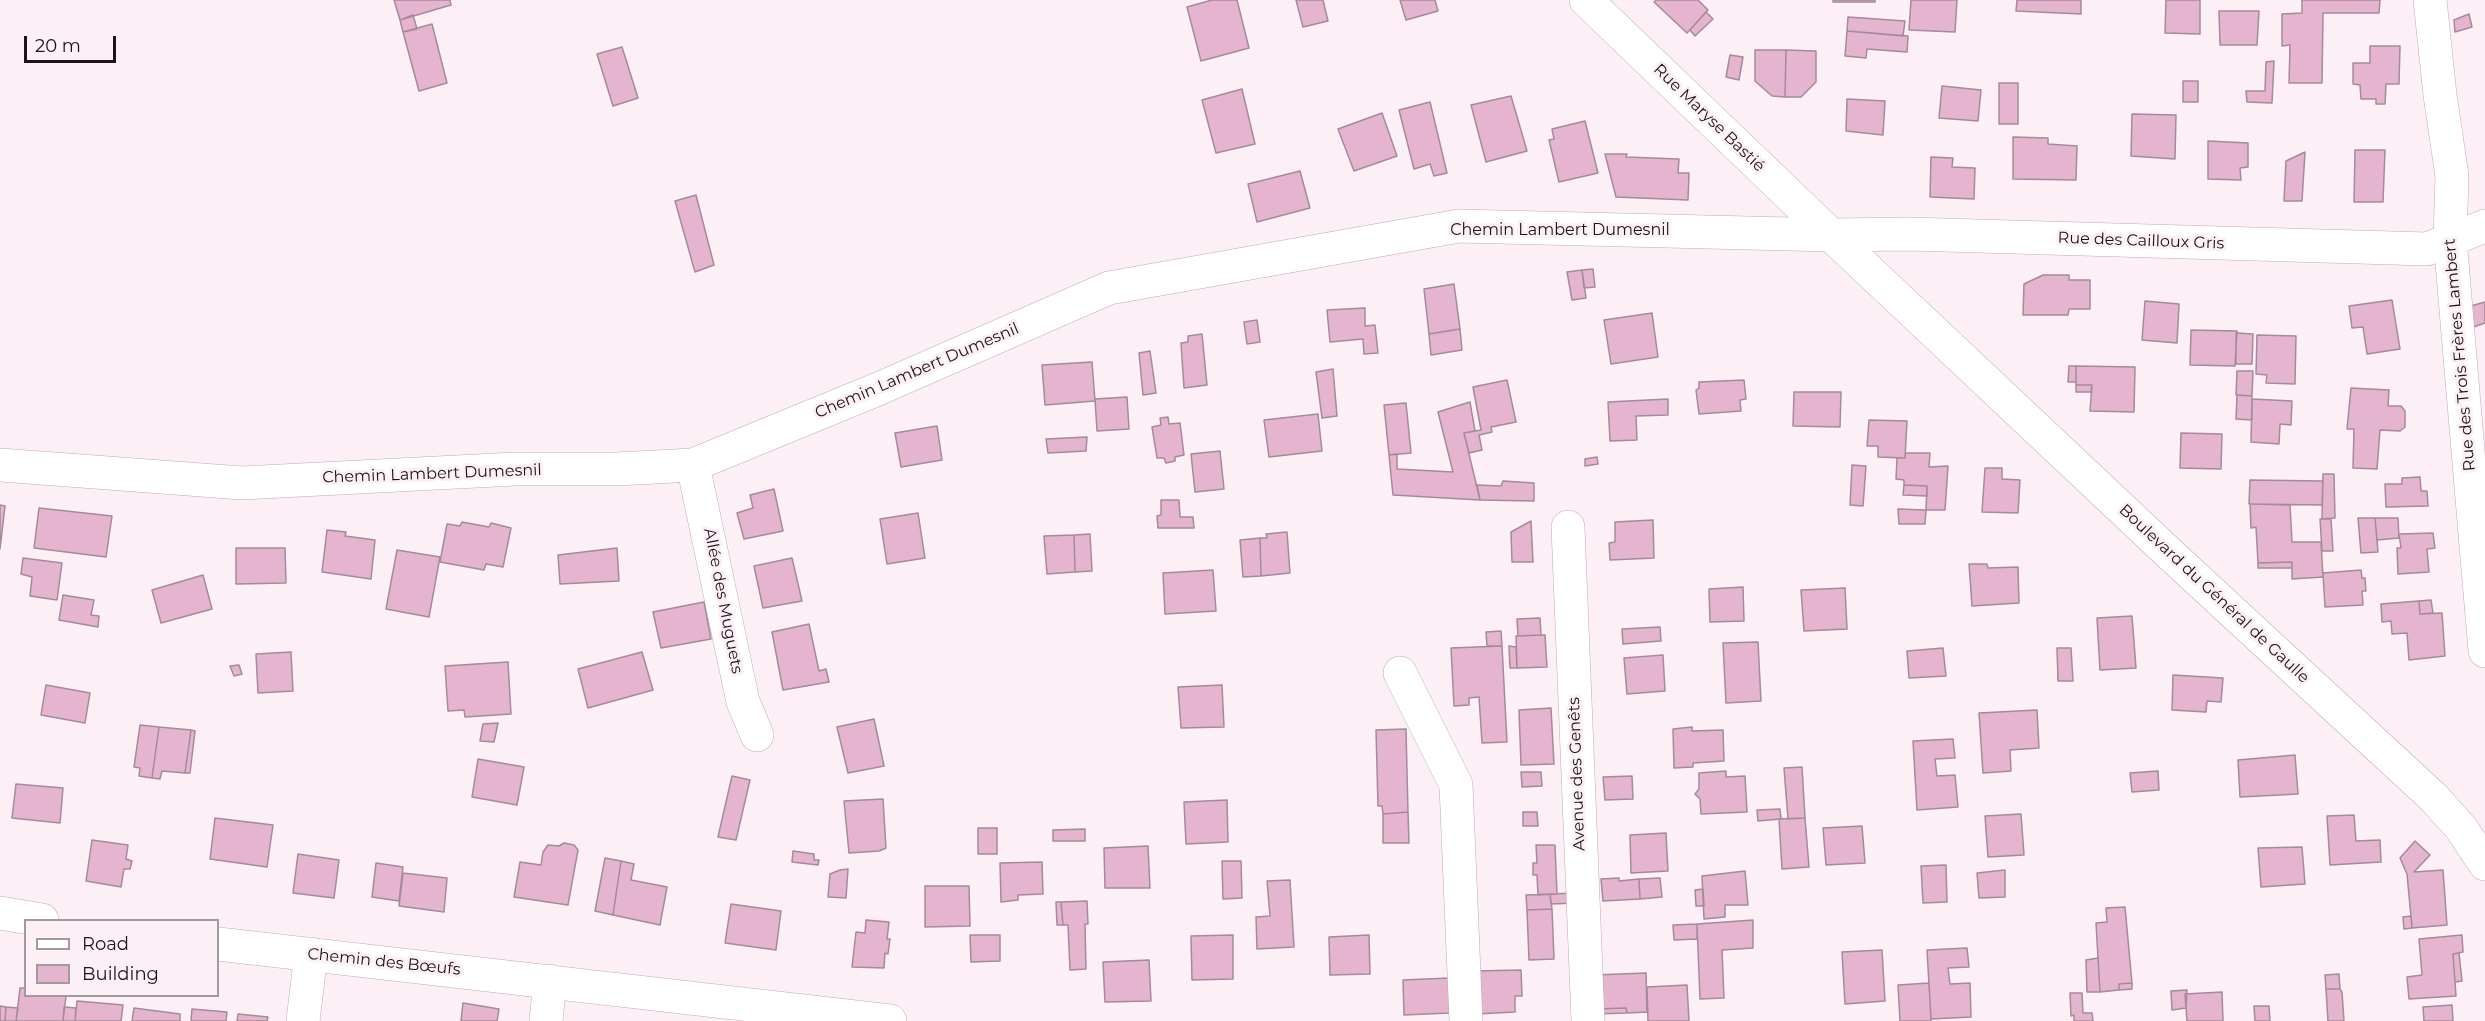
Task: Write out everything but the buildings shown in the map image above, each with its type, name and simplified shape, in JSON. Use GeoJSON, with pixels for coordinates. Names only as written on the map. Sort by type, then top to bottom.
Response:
{"type":"FeatureCollection","features":[{"type":"Feature","properties":{"kind":"street","name":"Rue Maryse Bastié"},"geometry":{"type":"LineString","coordinates":[[1586,0],[1831,236],[1935,331]]}},
{"type":"Feature","properties":{"kind":"street","name":"Rue des Trois Frères Lambert"},"geometry":{"type":"LineString","coordinates":[[2430,0],[2440,95],[2452,176],[2450,239],[2476,438],[2484,633]]}},
{"type":"Feature","properties":{"kind":"street","name":"Chemin Lambert Dumesnil"},"geometry":{"type":"LineString","coordinates":[[0,465],[242,483],[515,469],[617,469],[693,465],[878,389],[1109,288],[1459,226],[1831,236]]}},
{"type":"Feature","properties":{"kind":"street","name":"Rue des Cailloux Gris"},"geometry":{"type":"LineString","coordinates":[[1831,236],[1909,234],[2427,249],[2485,226]]}},
{"type":"Feature","properties":{"kind":"street","name":"Boulevard du Général de Gaulle"},"geometry":{"type":"LineString","coordinates":[[1935,331],[2171,555],[2434,798],[2462,828],[2485,864]]}},
{"type":"Feature","properties":{"kind":"street","name":"Allée des Muguets"},"geometry":{"type":"LineString","coordinates":[[693,465],[743,702],[758,735]]}},
{"type":"Feature","properties":{"kind":"street","name":"Avenue des Genêts"},"geometry":{"type":"LineString","coordinates":[[1568,527],[1588,1021]]}},
{"type":"Feature","properties":{"kind":"street"},"geometry":{"type":"LineString","coordinates":[[1400,673],[1456,785],[1466,1021]]}},
{"type":"Feature","properties":{"kind":"street"},"geometry":{"type":"LineString","coordinates":[[0,913],[32,919]]}},
{"type":"Feature","properties":{"kind":"street","name":"Chemin des Bœufs"},"geometry":{"type":"LineString","coordinates":[[219,944],[550,981],[697,1011],[890,1021]]}},
{"type":"Feature","properties":{"kind":"street"},"geometry":{"type":"LineString","coordinates":[[303,1021],[311,954]]}},
{"type":"Feature","properties":{"kind":"street"},"geometry":{"type":"LineString","coordinates":[[546,1021],[550,981]]}}]}
